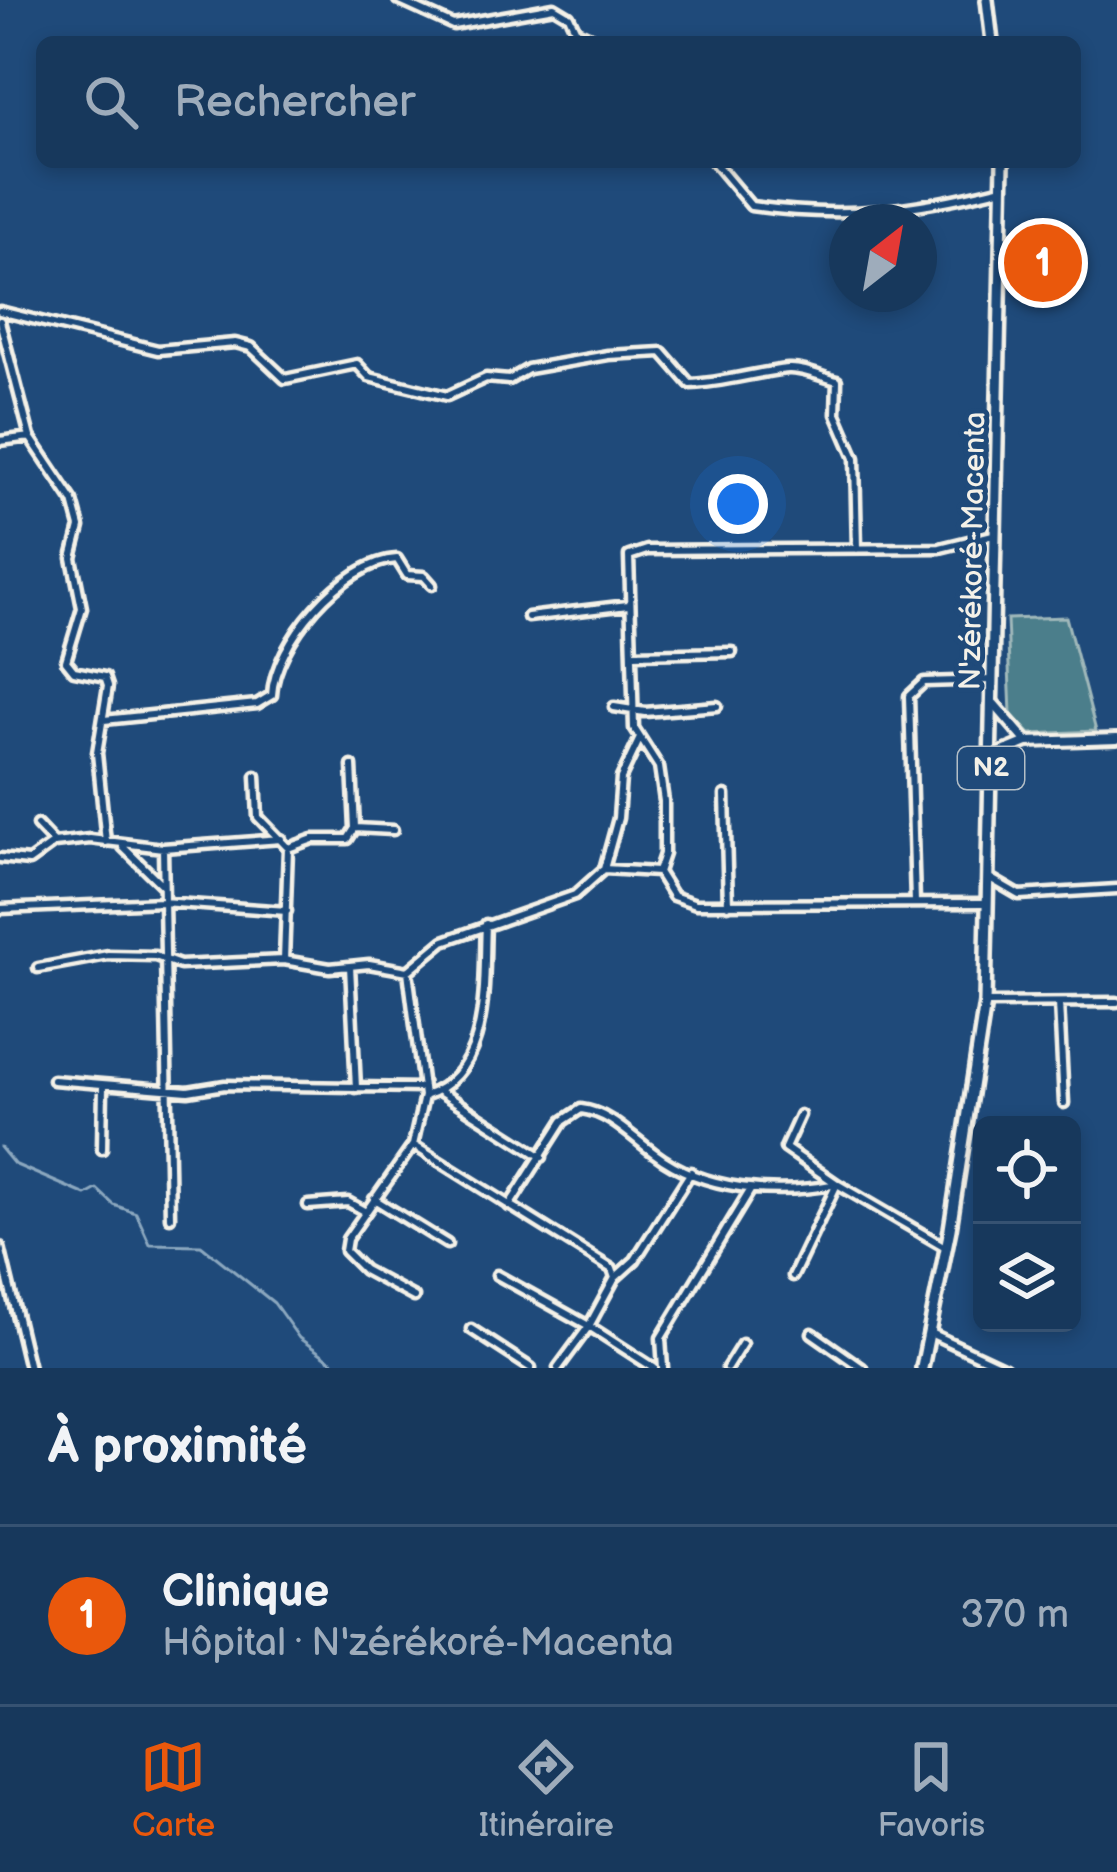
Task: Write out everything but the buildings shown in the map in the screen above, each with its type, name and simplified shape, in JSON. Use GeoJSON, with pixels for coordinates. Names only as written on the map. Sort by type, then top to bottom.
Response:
{"type":"FeatureCollection","features":[{"type":"Feature","properties":{"kind":"highway"},"geometry":{"type":"LineString","coordinates":[[987,0],[991,36]]}},
{"type":"Feature","properties":{"kind":"highway","name":"N'zérékoré-Macenta"},"geometry":{"type":"LineString","coordinates":[[922,1368],[947,1248],[985,1003],[1003,168]]}},
{"type":"Feature","properties":{"kind":"street"},"geometry":{"type":"LineString","coordinates":[[398,0],[454,25],[554,8],[568,16],[576,32],[586,36]]}},
{"type":"Feature","properties":{"kind":"street"},"geometry":{"type":"LineString","coordinates":[[719,168],[751,206],[828,217],[930,206],[1003,188]]}},
{"type":"Feature","properties":{"kind":"street"},"geometry":{"type":"LineString","coordinates":[[0,311],[158,350],[235,343],[251,347],[285,380],[357,364],[369,377],[447,396],[486,378],[509,380],[527,369],[608,355],[662,352],[690,385],[734,382],[789,369],[807,372],[837,381],[836,414],[855,458],[857,549]]}},
{"type":"Feature","properties":{"kind":"street"},"geometry":{"type":"LineString","coordinates":[[0,321],[30,437],[73,501],[80,527],[72,558],[82,608],[66,661],[74,671],[105,677],[97,753],[106,842]]}},
{"type":"Feature","properties":{"kind":"street"},"geometry":{"type":"LineString","coordinates":[[0,441],[30,437]]}},
{"type":"Feature","properties":{"kind":"street"},"geometry":{"type":"LineString","coordinates":[[658,872],[664,854],[664,801],[659,767],[640,738],[633,708],[629,556],[646,550],[940,548],[998,535]]}},
{"type":"Feature","properties":{"kind":"street"},"geometry":{"type":"LineString","coordinates":[[104,720],[256,704],[272,695],[273,672],[301,622],[367,567],[397,559],[407,574],[424,577],[432,585]]}},
{"type":"Feature","properties":{"kind":"street"},"geometry":{"type":"LineString","coordinates":[[528,617],[628,605]]}},
{"type":"Feature","properties":{"kind":"street"},"geometry":{"type":"LineString","coordinates":[[634,654],[732,652]]}},
{"type":"Feature","properties":{"kind":"street"},"geometry":{"type":"LineString","coordinates":[[915,902],[909,696],[925,682],[994,680]]}},
{"type":"Feature","properties":{"kind":"street"},"geometry":{"type":"LineString","coordinates":[[994,704],[1027,742]]}},
{"type":"Feature","properties":{"kind":"street"},"geometry":{"type":"LineString","coordinates":[[614,707],[645,712],[716,706]]}},
{"type":"Feature","properties":{"kind":"street"},"geometry":{"type":"LineString","coordinates":[[38,968],[108,955],[163,959],[180,965],[284,960],[408,971],[444,940],[575,895],[604,869],[618,818],[621,778],[640,738]]}},
{"type":"Feature","properties":{"kind":"street"},"geometry":{"type":"LineString","coordinates":[[991,757],[1027,742],[1117,739]]}},
{"type":"Feature","properties":{"kind":"street"},"geometry":{"type":"LineString","coordinates":[[287,848],[313,839],[348,839],[355,828],[352,766]]}},
{"type":"Feature","properties":{"kind":"street"},"geometry":{"type":"LineString","coordinates":[[256,776],[258,818],[287,848],[284,960]]}},
{"type":"Feature","properties":{"kind":"street"},"geometry":{"type":"LineString","coordinates":[[725,795],[728,905]]}},
{"type":"Feature","properties":{"kind":"street"},"geometry":{"type":"LineString","coordinates":[[37,825],[54,843]]}},
{"type":"Feature","properties":{"kind":"street"},"geometry":{"type":"LineString","coordinates":[[355,828],[393,830]]}},
{"type":"Feature","properties":{"kind":"street"},"geometry":{"type":"LineString","coordinates":[[0,858],[29,861],[54,843],[163,848],[281,839]]}},
{"type":"Feature","properties":{"kind":"street"},"geometry":{"type":"LineString","coordinates":[[121,845],[163,886]]}},
{"type":"Feature","properties":{"kind":"street"},"geometry":{"type":"LineString","coordinates":[[163,848],[170,1217]]}},
{"type":"Feature","properties":{"kind":"street"},"geometry":{"type":"LineString","coordinates":[[604,869],[658,872]]}},
{"type":"Feature","properties":{"kind":"street"},"geometry":{"type":"LineString","coordinates":[[658,872],[674,896],[696,904],[989,903]]}},
{"type":"Feature","properties":{"kind":"street"},"geometry":{"type":"LineString","coordinates":[[988,877],[1019,895],[1117,889]]}},
{"type":"Feature","properties":{"kind":"street"},"geometry":{"type":"LineString","coordinates":[[0,909],[163,902],[287,911]]}},
{"type":"Feature","properties":{"kind":"street"},"geometry":{"type":"LineString","coordinates":[[439,1091],[474,1048],[478,1034],[486,924]]}},
{"type":"Feature","properties":{"kind":"street"},"geometry":{"type":"LineString","coordinates":[[350,966],[356,1088]]}},
{"type":"Feature","properties":{"kind":"street"},"geometry":{"type":"LineString","coordinates":[[408,971],[423,1092],[413,1145],[374,1199],[345,1251],[364,1270],[414,1297]]}},
{"type":"Feature","properties":{"kind":"street"},"geometry":{"type":"LineString","coordinates":[[985,1003],[1117,1002]]}},
{"type":"Feature","properties":{"kind":"street"},"geometry":{"type":"LineString","coordinates":[[1059,1003],[1064,1103]]}},
{"type":"Feature","properties":{"kind":"street"},"geometry":{"type":"LineString","coordinates":[[53,1080],[164,1088],[439,1091],[542,1157]]}},
{"type":"Feature","properties":{"kind":"street"},"geometry":{"type":"LineString","coordinates":[[102,1149],[103,1085]]}},
{"type":"Feature","properties":{"kind":"street"},"geometry":{"type":"LineString","coordinates":[[508,1207],[562,1121],[581,1109],[612,1121],[674,1167],[691,1172],[751,1189],[782,1192],[837,1184]]}},
{"type":"Feature","properties":{"kind":"street"},"geometry":{"type":"LineString","coordinates":[[800,1115],[785,1148],[947,1248]]}},
{"type":"Feature","properties":{"kind":"street"},"geometry":{"type":"LineString","coordinates":[[413,1145],[593,1255],[612,1269],[615,1278]]}},
{"type":"Feature","properties":{"kind":"street"},"geometry":{"type":"LineString","coordinates":[[558,1368],[691,1172]]}},
{"type":"Feature","properties":{"kind":"street"},"geometry":{"type":"LineString","coordinates":[[793,1276],[837,1184]]}},
{"type":"Feature","properties":{"kind":"street"},"geometry":{"type":"LineString","coordinates":[[497,1275],[658,1368],[662,1338],[751,1189]]}},
{"type":"Feature","properties":{"kind":"street"},"geometry":{"type":"LineString","coordinates":[[374,1199],[447,1244]]}},
{"type":"Feature","properties":{"kind":"street"},"geometry":{"type":"LineString","coordinates":[[308,1205],[348,1202],[366,1212]]}},
{"type":"Feature","properties":{"kind":"street"},"geometry":{"type":"LineString","coordinates":[[0,1247],[29,1368]]}},
{"type":"Feature","properties":{"kind":"street"},"geometry":{"type":"LineString","coordinates":[[472,1329],[531,1368]]}},
{"type":"Feature","properties":{"kind":"street"},"geometry":{"type":"LineString","coordinates":[[812,1333],[862,1368]]}},
{"type":"Feature","properties":{"kind":"street"},"geometry":{"type":"LineString","coordinates":[[930,1334],[1005,1368]]}},
{"type":"Feature","properties":{"kind":"street"},"geometry":{"type":"LineString","coordinates":[[727,1368],[742,1344]]}},
{"type":"Feature","properties":{"kind":"green space"},"geometry":{"type":"Polygon","coordinates":[[[1066,617],[1096,731],[1030,734],[1011,714],[1007,619],[1066,617]]]}},
{"type":"Feature","properties":{"kind":"waterway"},"geometry":{"type":"LineString","coordinates":[[0,1147],[14,1164],[86,1195],[97,1189],[114,1205],[136,1213],[150,1244],[201,1245],[274,1303],[299,1338],[341,1368]]}},
{"type":"Feature","properties":{"kind":"place","name":"Clinique"},"geometry":{"type":"Point","coordinates":[1043,263]}}]}
